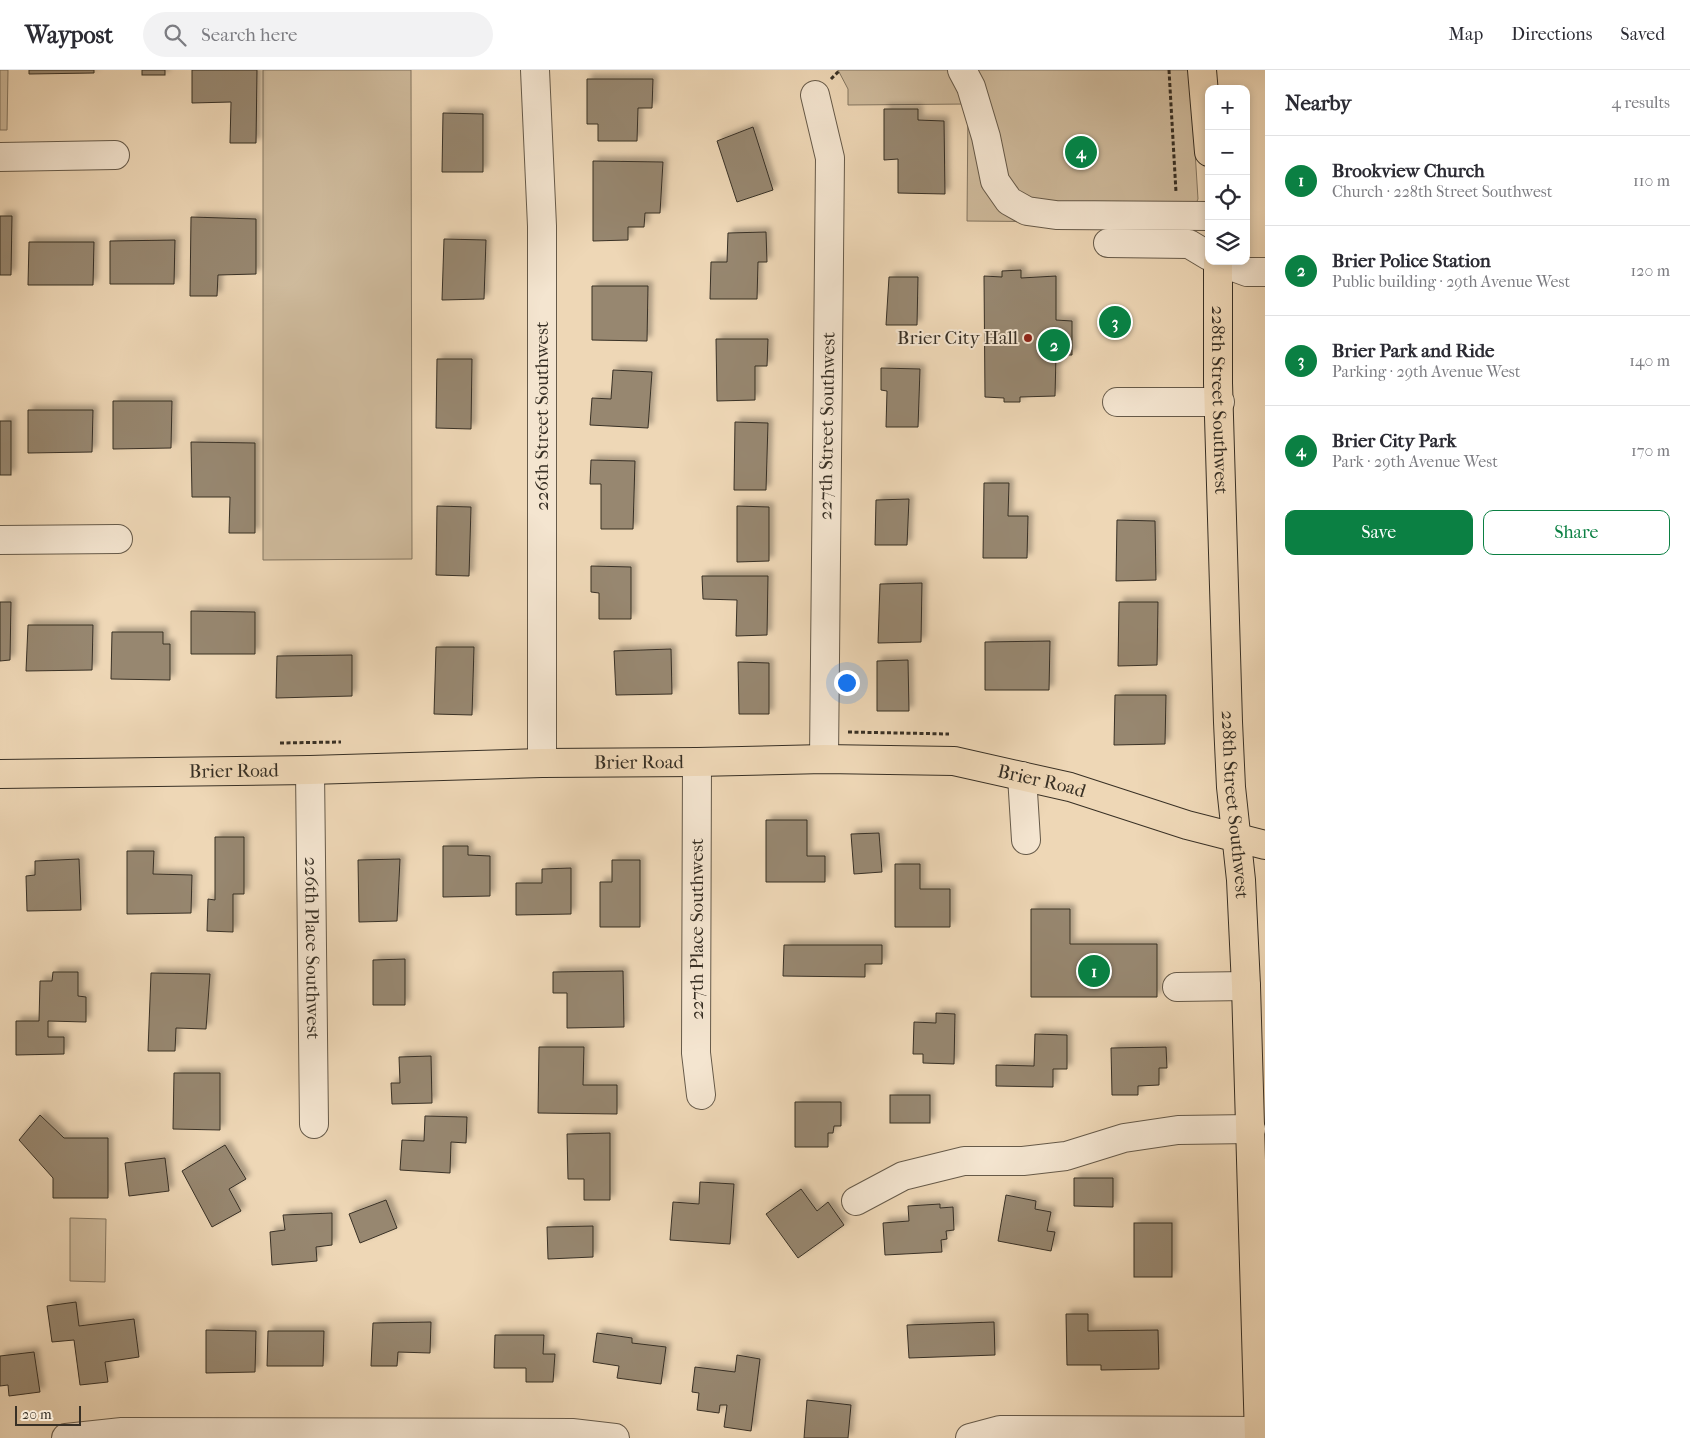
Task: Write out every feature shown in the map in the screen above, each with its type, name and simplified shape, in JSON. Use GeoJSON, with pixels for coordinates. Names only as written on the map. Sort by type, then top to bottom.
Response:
{"type":"FeatureCollection","features":[{"type":"Feature","properties":{"kind":"main road"},"geometry":{"type":"LineString","coordinates":[[1202,70],[1207,130]]}},
{"type":"Feature","properties":{"kind":"main road","name":"228th Street Southwest"},"geometry":{"type":"LineString","coordinates":[[1218,265],[1228,722],[1231,787],[1238,840],[1246,986],[1261,1434]]}},
{"type":"Feature","properties":{"kind":"main road","name":"Brier Road"},"geometry":{"type":"LineString","coordinates":[[0,774],[310,770],[542,763],[697,762],[824,758],[954,760],[1070,787],[1238,840],[1265,845]]}},
{"type":"Feature","properties":{"kind":"street","name":"226th Street Southwest"},"geometry":{"type":"LineString","coordinates":[[535,70],[542,226],[542,763]]}},
{"type":"Feature","properties":{"kind":"street"},"geometry":{"type":"LineString","coordinates":[[962,70],[971,87],[986,137],[994,181],[1009,201],[1027,211],[1056,215],[1205,216]]}},
{"type":"Feature","properties":{"kind":"street","name":"227th Street Southwest"},"geometry":{"type":"LineString","coordinates":[[815,95],[830,158],[824,758]]}},
{"type":"Feature","properties":{"kind":"street"},"geometry":{"type":"LineString","coordinates":[[0,157],[115,155]]}},
{"type":"Feature","properties":{"kind":"street"},"geometry":{"type":"LineString","coordinates":[[1108,243],[1189,244],[1205,254]]}},
{"type":"Feature","properties":{"kind":"street"},"geometry":{"type":"LineString","coordinates":[[1229,265],[1247,272],[1265,272]]}},
{"type":"Feature","properties":{"kind":"street"},"geometry":{"type":"LineString","coordinates":[[1117,402],[1220,402]]}},
{"type":"Feature","properties":{"kind":"street"},"geometry":{"type":"LineString","coordinates":[[0,540],[118,539]]}},
{"type":"Feature","properties":{"kind":"street","name":"227th Place Southwest"},"geometry":{"type":"LineString","coordinates":[[697,762],[696,1052],[700,1095]]}},
{"type":"Feature","properties":{"kind":"street","name":"226th Place Southwest"},"geometry":{"type":"LineString","coordinates":[[310,770],[314,1124]]}},
{"type":"Feature","properties":{"kind":"street"},"geometry":{"type":"LineString","coordinates":[[1022,776],[1026,840]]}},
{"type":"Feature","properties":{"kind":"street"},"geometry":{"type":"LineString","coordinates":[[1177,987],[1246,986]]}},
{"type":"Feature","properties":{"kind":"street"},"geometry":{"type":"LineString","coordinates":[[856,1201],[903,1176],[964,1161],[1023,1161],[1066,1156],[1124,1138],[1178,1130],[1251,1128]]}},
{"type":"Feature","properties":{"kind":"street"},"geometry":{"type":"LineString","coordinates":[[970,1438],[1000,1430],[1261,1434]]}},
{"type":"Feature","properties":{"kind":"street"},"geometry":{"type":"LineString","coordinates":[[66,1438],[122,1432],[443,1436],[572,1433],[615,1438]]}},
{"type":"Feature","properties":{"kind":"path"},"geometry":{"type":"LineString","coordinates":[[1169,70],[1178,216]]}},
{"type":"Feature","properties":{"kind":"shaded area"},"geometry":{"type":"Polygon","coordinates":[[[0,70],[8,70],[7,130],[0,130],[0,70]]]}},
{"type":"Feature","properties":{"kind":"shaded area"},"geometry":{"type":"Polygon","coordinates":[[[263,70],[411,70],[412,559],[263,560],[263,70]]]}},
{"type":"Feature","properties":{"kind":"shaded area"},"geometry":{"type":"Polygon","coordinates":[[[838,70],[1190,70],[1198,199],[1183,232],[1095,225],[1082,222],[967,221],[968,104],[848,105],[848,89],[838,70]]]}},
{"type":"Feature","properties":{"kind":"shaded area"},"geometry":{"type":"Polygon","coordinates":[[[70,1218],[106,1219],[105,1282],[70,1281],[70,1218]]]}},
{"type":"Feature","properties":{"kind":"building"},"geometry":{"type":"Polygon","coordinates":[[[29,70],[94,70],[94,73],[29,74],[29,70]]]}},
{"type":"Feature","properties":{"kind":"building"},"geometry":{"type":"Polygon","coordinates":[[[142,70],[165,70],[165,75],[142,75],[142,70]]]}},
{"type":"Feature","properties":{"kind":"building"},"geometry":{"type":"Polygon","coordinates":[[[192,70],[257,70],[256,143],[230,143],[231,102],[192,103],[192,70]]]}},
{"type":"Feature","properties":{"kind":"building"},"geometry":{"type":"Polygon","coordinates":[[[587,79],[653,79],[652,108],[638,108],[637,141],[598,141],[598,124],[587,124],[587,79]]]}},
{"type":"Feature","properties":{"kind":"building"},"geometry":{"type":"Polygon","coordinates":[[[884,109],[918,109],[918,120],[944,121],[945,194],[898,193],[898,159],[884,160],[884,109]]]}},
{"type":"Feature","properties":{"kind":"building"},"geometry":{"type":"Polygon","coordinates":[[[443,113],[483,114],[483,172],[442,172],[443,113]]]}},
{"type":"Feature","properties":{"kind":"building"},"geometry":{"type":"Polygon","coordinates":[[[753,127],[773,190],[737,202],[717,141],[753,127]]]}},
{"type":"Feature","properties":{"kind":"building"},"geometry":{"type":"Polygon","coordinates":[[[593,161],[663,162],[660,213],[645,213],[644,227],[628,227],[628,240],[593,241],[593,161]]]}},
{"type":"Feature","properties":{"kind":"building"},"geometry":{"type":"Polygon","coordinates":[[[0,216],[12,216],[11,275],[0,275],[0,216]]]}},
{"type":"Feature","properties":{"kind":"building"},"geometry":{"type":"Polygon","coordinates":[[[191,217],[256,219],[256,274],[218,275],[217,296],[190,296],[191,217]]]}},
{"type":"Feature","properties":{"kind":"building"},"geometry":{"type":"Polygon","coordinates":[[[766,232],[767,262],[758,262],[757,299],[710,299],[711,262],[727,262],[728,233],[766,232]]]}},
{"type":"Feature","properties":{"kind":"building"},"geometry":{"type":"Polygon","coordinates":[[[444,239],[486,240],[484,299],[442,300],[444,239]]]}},
{"type":"Feature","properties":{"kind":"building"},"geometry":{"type":"Polygon","coordinates":[[[175,240],[174,284],[110,284],[110,241],[175,240]]]}},
{"type":"Feature","properties":{"kind":"building"},"geometry":{"type":"Polygon","coordinates":[[[29,242],[94,242],[93,285],[28,285],[29,242]]]}},
{"type":"Feature","properties":{"kind":"building","name":"Brier City Hall"},"geometry":{"type":"Polygon","coordinates":[[[1021,270],[1021,278],[1056,276],[1056,320],[1072,321],[1072,355],[1056,355],[1055,396],[1020,397],[1020,402],[1004,402],[1004,398],[985,397],[984,276],[1002,277],[1002,271],[1021,270]]]}},
{"type":"Feature","properties":{"kind":"building"},"geometry":{"type":"Polygon","coordinates":[[[889,277],[918,277],[917,325],[886,325],[889,277]]]}},
{"type":"Feature","properties":{"kind":"building"},"geometry":{"type":"Polygon","coordinates":[[[592,286],[648,286],[647,341],[592,340],[592,286]]]}},
{"type":"Feature","properties":{"kind":"building"},"geometry":{"type":"Polygon","coordinates":[[[716,339],[768,339],[767,366],[755,366],[755,400],[717,401],[716,339]]]}},
{"type":"Feature","properties":{"kind":"building"},"geometry":{"type":"Polygon","coordinates":[[[437,359],[472,359],[471,429],[436,428],[437,359]]]}},
{"type":"Feature","properties":{"kind":"building"},"geometry":{"type":"Polygon","coordinates":[[[881,368],[920,369],[918,427],[886,427],[887,391],[881,390],[881,368]]]}},
{"type":"Feature","properties":{"kind":"building"},"geometry":{"type":"Polygon","coordinates":[[[613,370],[652,372],[648,428],[590,425],[592,398],[611,399],[613,370]]]}},
{"type":"Feature","properties":{"kind":"building"},"geometry":{"type":"Polygon","coordinates":[[[113,401],[172,401],[171,448],[113,449],[113,401]]]}},
{"type":"Feature","properties":{"kind":"building"},"geometry":{"type":"Polygon","coordinates":[[[28,410],[93,410],[92,452],[28,453],[28,410]]]}},
{"type":"Feature","properties":{"kind":"building"},"geometry":{"type":"Polygon","coordinates":[[[0,421],[11,421],[11,475],[0,475],[0,421]]]}},
{"type":"Feature","properties":{"kind":"building"},"geometry":{"type":"Polygon","coordinates":[[[735,422],[768,423],[766,490],[734,490],[735,422]]]}},
{"type":"Feature","properties":{"kind":"building"},"geometry":{"type":"Polygon","coordinates":[[[191,442],[255,443],[255,533],[229,533],[230,497],[192,497],[191,442]]]}},
{"type":"Feature","properties":{"kind":"building"},"geometry":{"type":"Polygon","coordinates":[[[591,460],[635,461],[633,529],[601,529],[601,484],[590,484],[591,460]]]}},
{"type":"Feature","properties":{"kind":"building"},"geometry":{"type":"Polygon","coordinates":[[[984,483],[1009,483],[1008,516],[1028,516],[1027,558],[983,558],[984,483]]]}},
{"type":"Feature","properties":{"kind":"building"},"geometry":{"type":"Polygon","coordinates":[[[909,499],[907,545],[875,545],[876,500],[909,499]]]}},
{"type":"Feature","properties":{"kind":"building"},"geometry":{"type":"Polygon","coordinates":[[[437,506],[471,507],[469,576],[436,575],[437,506]]]}},
{"type":"Feature","properties":{"kind":"building"},"geometry":{"type":"Polygon","coordinates":[[[737,506],[769,507],[769,561],[737,562],[737,506]]]}},
{"type":"Feature","properties":{"kind":"building"},"geometry":{"type":"Polygon","coordinates":[[[1117,520],[1155,521],[1156,580],[1116,581],[1117,520]]]}},
{"type":"Feature","properties":{"kind":"building"},"geometry":{"type":"Polygon","coordinates":[[[591,566],[631,567],[631,619],[599,619],[599,593],[591,592],[591,566]]]}},
{"type":"Feature","properties":{"kind":"building"},"geometry":{"type":"Polygon","coordinates":[[[702,576],[768,576],[767,635],[736,636],[737,600],[703,599],[702,576]]]}},
{"type":"Feature","properties":{"kind":"building"},"geometry":{"type":"Polygon","coordinates":[[[922,583],[921,642],[878,643],[880,584],[922,583]]]}},
{"type":"Feature","properties":{"kind":"building"},"geometry":{"type":"Polygon","coordinates":[[[0,602],[11,602],[10,660],[0,661],[0,602]]]}},
{"type":"Feature","properties":{"kind":"building"},"geometry":{"type":"Polygon","coordinates":[[[1119,602],[1158,602],[1157,665],[1118,666],[1119,602]]]}},
{"type":"Feature","properties":{"kind":"building"},"geometry":{"type":"Polygon","coordinates":[[[191,611],[255,612],[255,654],[191,654],[191,611]]]}},
{"type":"Feature","properties":{"kind":"building"},"geometry":{"type":"Polygon","coordinates":[[[28,625],[93,625],[92,670],[26,671],[28,625]]]}},
{"type":"Feature","properties":{"kind":"building"},"geometry":{"type":"Polygon","coordinates":[[[112,632],[163,632],[163,644],[170,644],[170,680],[111,679],[112,632]]]}},
{"type":"Feature","properties":{"kind":"building"},"geometry":{"type":"Polygon","coordinates":[[[1050,641],[1049,690],[985,690],[985,642],[1050,641]]]}},
{"type":"Feature","properties":{"kind":"building"},"geometry":{"type":"Polygon","coordinates":[[[436,647],[474,647],[472,715],[434,714],[436,647]]]}},
{"type":"Feature","properties":{"kind":"building"},"geometry":{"type":"Polygon","coordinates":[[[671,649],[672,694],[616,695],[614,651],[671,649]]]}},
{"type":"Feature","properties":{"kind":"building"},"geometry":{"type":"Polygon","coordinates":[[[352,655],[352,696],[276,698],[277,656],[352,655]]]}},
{"type":"Feature","properties":{"kind":"building"},"geometry":{"type":"Polygon","coordinates":[[[908,660],[909,711],[877,711],[877,661],[908,660]]]}},
{"type":"Feature","properties":{"kind":"building"},"geometry":{"type":"Polygon","coordinates":[[[738,662],[769,663],[769,714],[739,714],[738,662]]]}},
{"type":"Feature","properties":{"kind":"building"},"geometry":{"type":"Polygon","coordinates":[[[1115,695],[1166,695],[1165,744],[1114,745],[1115,695]]]}},
{"type":"Feature","properties":{"kind":"building"},"geometry":{"type":"Polygon","coordinates":[[[766,820],[807,820],[807,856],[825,856],[825,882],[766,882],[766,820]]]}},
{"type":"Feature","properties":{"kind":"building"},"geometry":{"type":"Polygon","coordinates":[[[879,833],[882,872],[854,874],[851,834],[879,833]]]}},
{"type":"Feature","properties":{"kind":"building"},"geometry":{"type":"Polygon","coordinates":[[[215,837],[244,837],[244,894],[233,894],[233,932],[207,931],[208,899],[215,900],[215,837]]]}},
{"type":"Feature","properties":{"kind":"building"},"geometry":{"type":"Polygon","coordinates":[[[443,846],[468,846],[468,855],[490,856],[490,896],[443,897],[443,846]]]}},
{"type":"Feature","properties":{"kind":"building"},"geometry":{"type":"Polygon","coordinates":[[[127,851],[154,851],[153,874],[192,875],[191,913],[127,914],[127,851]]]}},
{"type":"Feature","properties":{"kind":"building"},"geometry":{"type":"Polygon","coordinates":[[[79,859],[81,910],[27,911],[26,876],[35,875],[35,861],[79,859]]]}},
{"type":"Feature","properties":{"kind":"building"},"geometry":{"type":"Polygon","coordinates":[[[400,859],[397,921],[359,922],[358,860],[400,859]]]}},
{"type":"Feature","properties":{"kind":"building"},"geometry":{"type":"Polygon","coordinates":[[[612,860],[640,860],[640,927],[600,927],[600,882],[612,882],[612,860]]]}},
{"type":"Feature","properties":{"kind":"building"},"geometry":{"type":"Polygon","coordinates":[[[895,864],[920,864],[920,889],[950,889],[950,927],[895,927],[895,864]]]}},
{"type":"Feature","properties":{"kind":"building"},"geometry":{"type":"Polygon","coordinates":[[[571,868],[571,914],[516,915],[516,883],[542,883],[542,869],[571,868]]]}},
{"type":"Feature","properties":{"kind":"building"},"geometry":{"type":"Polygon","coordinates":[[[1031,909],[1070,909],[1070,944],[1157,944],[1157,997],[1031,997],[1031,909]]]}},
{"type":"Feature","properties":{"kind":"building"},"geometry":{"type":"Polygon","coordinates":[[[784,945],[882,945],[882,964],[865,964],[865,977],[783,976],[784,945]]]}},
{"type":"Feature","properties":{"kind":"building"},"geometry":{"type":"Polygon","coordinates":[[[405,959],[405,1005],[373,1005],[373,960],[405,959]]]}},
{"type":"Feature","properties":{"kind":"building"},"geometry":{"type":"Polygon","coordinates":[[[623,971],[624,1027],[567,1028],[567,993],[553,993],[553,972],[623,971]]]}},
{"type":"Feature","properties":{"kind":"building"},"geometry":{"type":"Polygon","coordinates":[[[53,972],[78,972],[78,996],[86,997],[86,1022],[48,1021],[48,1037],[64,1037],[64,1054],[16,1055],[16,1021],[39,1021],[40,981],[52,981],[53,972]]]}},
{"type":"Feature","properties":{"kind":"building"},"geometry":{"type":"Polygon","coordinates":[[[151,973],[210,974],[206,1029],[176,1028],[175,1051],[148,1051],[151,973]]]}},
{"type":"Feature","properties":{"kind":"building"},"geometry":{"type":"Polygon","coordinates":[[[936,1013],[955,1014],[954,1064],[923,1063],[923,1054],[913,1054],[914,1022],[936,1023],[936,1013]]]}},
{"type":"Feature","properties":{"kind":"building"},"geometry":{"type":"Polygon","coordinates":[[[1035,1034],[1067,1035],[1067,1069],[1053,1069],[1053,1087],[996,1086],[996,1065],[1034,1066],[1035,1034]]]}},
{"type":"Feature","properties":{"kind":"building"},"geometry":{"type":"Polygon","coordinates":[[[539,1047],[584,1047],[583,1085],[617,1085],[617,1114],[538,1113],[539,1047]]]}},
{"type":"Feature","properties":{"kind":"building"},"geometry":{"type":"Polygon","coordinates":[[[1166,1047],[1167,1068],[1159,1068],[1159,1085],[1138,1086],[1138,1095],[1112,1095],[1111,1048],[1166,1047]]]}},
{"type":"Feature","properties":{"kind":"building"},"geometry":{"type":"Polygon","coordinates":[[[431,1056],[432,1103],[392,1104],[391,1083],[400,1083],[399,1057],[431,1056]]]}},
{"type":"Feature","properties":{"kind":"building"},"geometry":{"type":"Polygon","coordinates":[[[174,1073],[220,1073],[220,1130],[173,1129],[174,1073]]]}},
{"type":"Feature","properties":{"kind":"building"},"geometry":{"type":"Polygon","coordinates":[[[890,1095],[930,1095],[930,1123],[890,1123],[890,1095]]]}},
{"type":"Feature","properties":{"kind":"building"},"geometry":{"type":"Polygon","coordinates":[[[795,1102],[841,1102],[841,1126],[834,1126],[833,1133],[828,1133],[828,1147],[795,1147],[795,1102]]]}},
{"type":"Feature","properties":{"kind":"building"},"geometry":{"type":"Polygon","coordinates":[[[40,1115],[64,1138],[108,1138],[108,1198],[53,1198],[53,1178],[19,1140],[40,1115]]]}},
{"type":"Feature","properties":{"kind":"building"},"geometry":{"type":"Polygon","coordinates":[[[425,1116],[467,1117],[466,1143],[451,1142],[450,1173],[400,1170],[402,1140],[424,1141],[425,1116]]]}},
{"type":"Feature","properties":{"kind":"building"},"geometry":{"type":"Polygon","coordinates":[[[610,1133],[610,1200],[584,1200],[584,1179],[568,1179],[567,1134],[610,1133]]]}},
{"type":"Feature","properties":{"kind":"building"},"geometry":{"type":"Polygon","coordinates":[[[225,1145],[246,1179],[229,1189],[241,1211],[212,1227],[182,1171],[225,1145]]]}},
{"type":"Feature","properties":{"kind":"building"},"geometry":{"type":"Polygon","coordinates":[[[165,1158],[169,1191],[129,1196],[125,1163],[165,1158]]]}},
{"type":"Feature","properties":{"kind":"building"},"geometry":{"type":"Polygon","coordinates":[[[1074,1178],[1113,1178],[1113,1207],[1074,1206],[1074,1178]]]}},
{"type":"Feature","properties":{"kind":"building"},"geometry":{"type":"Polygon","coordinates":[[[700,1182],[734,1184],[730,1244],[670,1240],[673,1202],[699,1204],[700,1182]]]}},
{"type":"Feature","properties":{"kind":"building"},"geometry":{"type":"Polygon","coordinates":[[[801,1189],[817,1211],[828,1202],[844,1225],[798,1258],[766,1214],[801,1189]]]}},
{"type":"Feature","properties":{"kind":"building"},"geometry":{"type":"Polygon","coordinates":[[[1006,1195],[1036,1201],[1035,1209],[1051,1212],[1047,1231],[1055,1232],[1051,1251],[998,1241],[1006,1195]]]}},
{"type":"Feature","properties":{"kind":"building"},"geometry":{"type":"Polygon","coordinates":[[[386,1200],[397,1228],[360,1243],[349,1214],[386,1200]]]}},
{"type":"Feature","properties":{"kind":"building"},"geometry":{"type":"Polygon","coordinates":[[[940,1204],[940,1208],[953,1207],[954,1230],[946,1231],[947,1239],[941,1240],[942,1252],[885,1255],[883,1223],[909,1221],[908,1206],[940,1204]]]}},
{"type":"Feature","properties":{"kind":"building"},"geometry":{"type":"Polygon","coordinates":[[[332,1213],[332,1245],[316,1247],[317,1261],[272,1265],[270,1232],[285,1230],[283,1215],[332,1213]]]}},
{"type":"Feature","properties":{"kind":"building"},"geometry":{"type":"Polygon","coordinates":[[[1134,1223],[1172,1223],[1172,1277],[1134,1277],[1134,1223]]]}},
{"type":"Feature","properties":{"kind":"building"},"geometry":{"type":"Polygon","coordinates":[[[593,1226],[593,1257],[548,1259],[547,1227],[593,1226]]]}},
{"type":"Feature","properties":{"kind":"building"},"geometry":{"type":"Polygon","coordinates":[[[76,1302],[79,1326],[134,1319],[139,1357],[105,1362],[108,1382],[80,1385],[74,1340],[52,1342],[47,1306],[76,1302]]]}},
{"type":"Feature","properties":{"kind":"building"},"geometry":{"type":"Polygon","coordinates":[[[1066,1314],[1088,1314],[1088,1331],[1158,1330],[1159,1369],[1101,1370],[1101,1365],[1067,1365],[1066,1314]]]}},
{"type":"Feature","properties":{"kind":"building"},"geometry":{"type":"Polygon","coordinates":[[[431,1322],[430,1353],[398,1352],[397,1366],[371,1366],[373,1323],[431,1322]]]}},
{"type":"Feature","properties":{"kind":"building"},"geometry":{"type":"Polygon","coordinates":[[[994,1322],[995,1355],[909,1358],[907,1325],[994,1322]]]}},
{"type":"Feature","properties":{"kind":"building"},"geometry":{"type":"Polygon","coordinates":[[[206,1330],[256,1331],[255,1372],[206,1373],[206,1330]]]}},
{"type":"Feature","properties":{"kind":"building"},"geometry":{"type":"Polygon","coordinates":[[[268,1331],[324,1331],[323,1366],[267,1366],[268,1331]]]}},
{"type":"Feature","properties":{"kind":"building"},"geometry":{"type":"Polygon","coordinates":[[[597,1333],[632,1338],[632,1343],[666,1347],[661,1384],[617,1378],[619,1366],[593,1362],[597,1333]]]}},
{"type":"Feature","properties":{"kind":"building"},"geometry":{"type":"Polygon","coordinates":[[[495,1335],[544,1335],[543,1354],[555,1354],[553,1382],[526,1382],[526,1368],[494,1368],[495,1335]]]}},
{"type":"Feature","properties":{"kind":"building"},"geometry":{"type":"Polygon","coordinates":[[[34,1352],[40,1392],[9,1396],[8,1385],[0,1386],[0,1356],[34,1352]]]}},
{"type":"Feature","properties":{"kind":"building"},"geometry":{"type":"Polygon","coordinates":[[[737,1355],[760,1359],[751,1431],[724,1427],[727,1405],[720,1405],[719,1413],[697,1410],[699,1393],[692,1392],[695,1367],[735,1372],[737,1355]]]}},
{"type":"Feature","properties":{"kind":"building"},"geometry":{"type":"Polygon","coordinates":[[[807,1400],[851,1405],[848,1438],[804,1438],[807,1400]]]}},
{"type":"Feature","properties":{"kind":"place","name":"Brier City Park"},"geometry":{"type":"Point","coordinates":[1081,152]}},
{"type":"Feature","properties":{"kind":"place","name":"Brier Park and Ride"},"geometry":{"type":"Point","coordinates":[1115,322]}},
{"type":"Feature","properties":{"kind":"place","name":"Brier City Hall"},"geometry":{"type":"Point","coordinates":[1028,338]}},
{"type":"Feature","properties":{"kind":"place","name":"Brier Police Station"},"geometry":{"type":"Point","coordinates":[1054,345]}},
{"type":"Feature","properties":{"kind":"place","name":"Brookview Church"},"geometry":{"type":"Point","coordinates":[1094,971]}}]}
